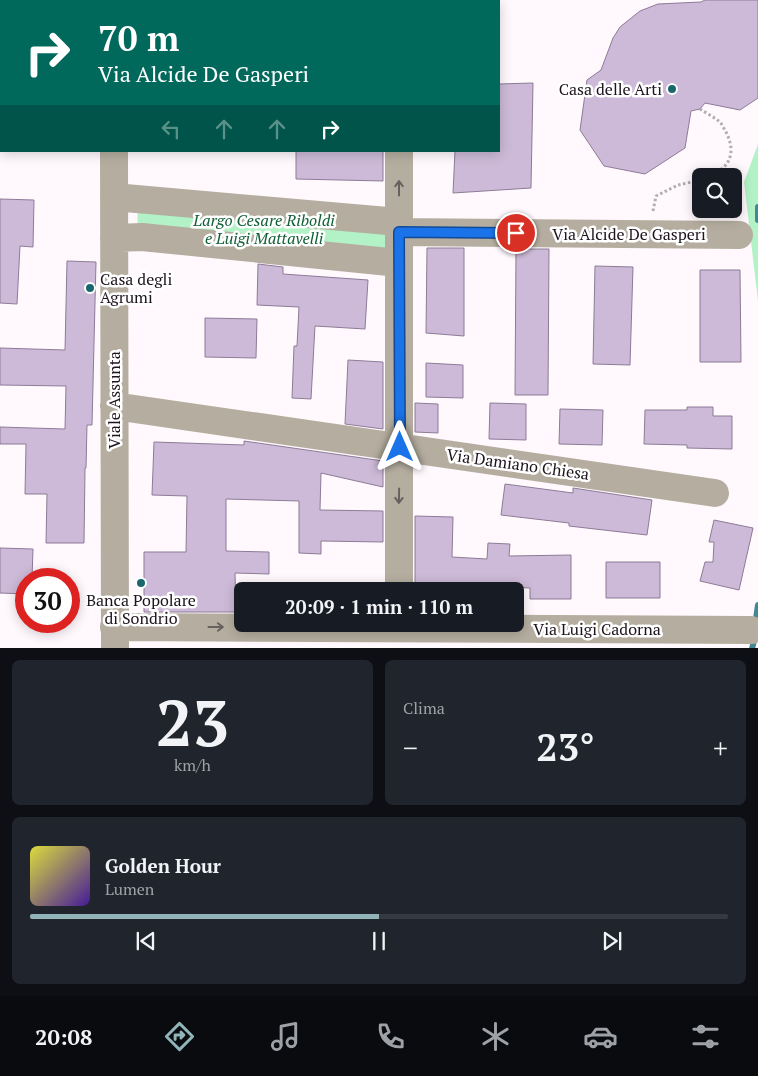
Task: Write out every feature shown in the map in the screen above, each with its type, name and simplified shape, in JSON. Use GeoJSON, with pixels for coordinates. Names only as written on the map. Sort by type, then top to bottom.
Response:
{"type":"FeatureCollection","features":[{"type":"Feature","properties":{"kind":"street","name":"Viale Assunta"},"geometry":{"type":"LineString","coordinates":[[114,152],[114,638]]}},
{"type":"Feature","properties":{"kind":"street"},"geometry":{"type":"LineString","coordinates":[[398,582],[400,447],[399,152]]}},
{"type":"Feature","properties":{"kind":"street"},"geometry":{"type":"LineString","coordinates":[[114,197],[312,214],[399,227]]}},
{"type":"Feature","properties":{"kind":"street"},"geometry":{"type":"LineString","coordinates":[[213,244],[216,206]]}},
{"type":"Feature","properties":{"kind":"street"},"geometry":{"type":"LineString","coordinates":[[309,254],[312,214]]}},
{"type":"Feature","properties":{"kind":"street","name":"Via Alcide De Gasperi"},"geometry":{"type":"LineString","coordinates":[[399,227],[739,235]]}},
{"type":"Feature","properties":{"kind":"street"},"geometry":{"type":"LineString","coordinates":[[114,238],[142,237],[399,262]]}},
{"type":"Feature","properties":{"kind":"street","name":"Via Damiano Chiesa"},"geometry":{"type":"LineString","coordinates":[[114,406],[715,493]]}},
{"type":"Feature","properties":{"kind":"street","name":"Via Luigi Cadorna"},"geometry":{"type":"LineString","coordinates":[[114,638],[750,630]]}},
{"type":"Feature","properties":{"kind":"path"},"geometry":{"type":"LineString","coordinates":[[700,110],[720,122],[728,137],[732,152],[724,168]]}},
{"type":"Feature","properties":{"kind":"path"},"geometry":{"type":"LineString","coordinates":[[653,234],[653,209],[656,196],[678,185],[692,182]]}},
{"type":"Feature","properties":{"kind":"green space"},"geometry":{"type":"Polygon","coordinates":[[[758,144],[758,301],[744,182],[758,144]]]}},
{"type":"Feature","properties":{"kind":"green space","name":"Largo Cesare Riboldi e Luigi Mattavelli"},"geometry":{"type":"Polygon","coordinates":[[[138,187],[391,210],[389,272],[137,250],[138,187]]]}},
{"type":"Feature","properties":{"kind":"building","name":"Casa delle Arti"},"geometry":{"type":"Polygon","coordinates":[[[705,0],[758,0],[758,98],[740,110],[705,103],[700,109],[691,111],[685,148],[645,174],[604,166],[580,130],[587,80],[601,70],[613,38],[620,27],[640,11],[658,4],[701,2],[705,0]]]}},
{"type":"Feature","properties":{"kind":"building"},"geometry":{"type":"Polygon","coordinates":[[[533,83],[531,188],[453,193],[455,152],[500,152],[500,84],[533,83]]]}},
{"type":"Feature","properties":{"kind":"building"},"geometry":{"type":"Polygon","coordinates":[[[296,152],[383,152],[383,181],[296,179],[296,152]]]}},
{"type":"Feature","properties":{"kind":"building"},"geometry":{"type":"Polygon","coordinates":[[[0,199],[34,200],[33,247],[20,246],[17,304],[0,303],[0,199]]]}},
{"type":"Feature","properties":{"kind":"building"},"geometry":{"type":"Polygon","coordinates":[[[427,248],[464,248],[464,336],[426,333],[427,248]]]}},
{"type":"Feature","properties":{"kind":"building"},"geometry":{"type":"Polygon","coordinates":[[[516,249],[549,249],[548,395],[515,395],[516,249]]]}},
{"type":"Feature","properties":{"kind":"building"},"geometry":{"type":"Polygon","coordinates":[[[67,261],[96,262],[92,425],[87,425],[84,543],[46,543],[47,494],[25,494],[26,444],[0,444],[0,427],[65,429],[66,386],[0,385],[0,348],[65,350],[67,261]]]}},
{"type":"Feature","properties":{"kind":"building"},"geometry":{"type":"Polygon","coordinates":[[[258,264],[283,267],[283,274],[368,280],[365,329],[315,326],[311,399],[292,398],[294,346],[297,346],[299,307],[257,305],[258,264]]]}},
{"type":"Feature","properties":{"kind":"building"},"geometry":{"type":"Polygon","coordinates":[[[595,266],[633,267],[630,365],[593,364],[595,266]]]}},
{"type":"Feature","properties":{"kind":"building"},"geometry":{"type":"Polygon","coordinates":[[[700,270],[740,270],[741,362],[700,362],[700,270]]]}},
{"type":"Feature","properties":{"kind":"building"},"geometry":{"type":"Polygon","coordinates":[[[205,318],[257,319],[256,358],[205,357],[205,318]]]}},
{"type":"Feature","properties":{"kind":"building"},"geometry":{"type":"Polygon","coordinates":[[[348,360],[383,362],[383,429],[345,424],[348,360]]]}},
{"type":"Feature","properties":{"kind":"building"},"geometry":{"type":"Polygon","coordinates":[[[426,363],[463,365],[463,398],[426,397],[426,363]]]}},
{"type":"Feature","properties":{"kind":"building"},"geometry":{"type":"Polygon","coordinates":[[[415,403],[438,404],[438,433],[415,432],[415,403]]]}},
{"type":"Feature","properties":{"kind":"building"},"geometry":{"type":"Polygon","coordinates":[[[490,403],[526,404],[526,440],[489,439],[490,403]]]}},
{"type":"Feature","properties":{"kind":"building"},"geometry":{"type":"Polygon","coordinates":[[[687,407],[713,407],[713,416],[732,416],[732,449],[687,448],[687,445],[644,444],[645,410],[687,410],[687,407]]]}},
{"type":"Feature","properties":{"kind":"building"},"geometry":{"type":"Polygon","coordinates":[[[560,409],[603,410],[602,445],[559,444],[560,409]]]}},
{"type":"Feature","properties":{"kind":"building"},"geometry":{"type":"Polygon","coordinates":[[[244,441],[383,461],[383,487],[321,473],[320,510],[383,511],[383,542],[321,541],[321,554],[299,553],[299,501],[226,499],[226,551],[269,552],[269,574],[235,573],[234,612],[144,612],[144,552],[186,552],[187,496],[152,495],[154,442],[244,445],[244,441]]]}},
{"type":"Feature","properties":{"kind":"building"},"geometry":{"type":"Polygon","coordinates":[[[505,484],[573,493],[573,488],[652,500],[647,535],[569,526],[569,523],[501,515],[505,484]]]}},
{"type":"Feature","properties":{"kind":"building"},"geometry":{"type":"Polygon","coordinates":[[[415,516],[453,517],[452,557],[487,559],[488,543],[510,544],[509,556],[571,555],[571,599],[530,599],[530,588],[524,588],[524,582],[415,582],[415,516]]]}},
{"type":"Feature","properties":{"kind":"building"},"geometry":{"type":"Polygon","coordinates":[[[714,520],[753,528],[739,590],[700,581],[705,562],[713,562],[714,542],[709,542],[714,520]]]}},
{"type":"Feature","properties":{"kind":"building"},"geometry":{"type":"Polygon","coordinates":[[[0,548],[33,549],[32,568],[15,568],[15,594],[0,593],[0,548]]]}},
{"type":"Feature","properties":{"kind":"building"},"geometry":{"type":"Polygon","coordinates":[[[606,562],[660,562],[660,598],[606,598],[606,562]]]}},
{"type":"Feature","properties":{"kind":"waterway"},"geometry":{"type":"LineString","coordinates":[[758,207],[758,220]]}},
{"type":"Feature","properties":{"kind":"waterway"},"geometry":{"type":"LineString","coordinates":[[755,626],[758,605]]}},
{"type":"Feature","properties":{"kind":"waterway"},"geometry":{"type":"LineString","coordinates":[[752,648],[755,636]]}},
{"type":"Feature","properties":{"kind":"place","name":"Casa delle Arti"},"geometry":{"type":"Point","coordinates":[672,89]}},
{"type":"Feature","properties":{"kind":"place","name":"Casa degli Agrumi"},"geometry":{"type":"Point","coordinates":[90,288]}},
{"type":"Feature","properties":{"kind":"place","name":"Banca Popolare di Sondrio"},"geometry":{"type":"Point","coordinates":[141,583]}},
{"type":"Feature","properties":{"kind":"route"},"geometry":{"type":"LineString","coordinates":[[400,447],[399,232],[516,233]]}}]}
